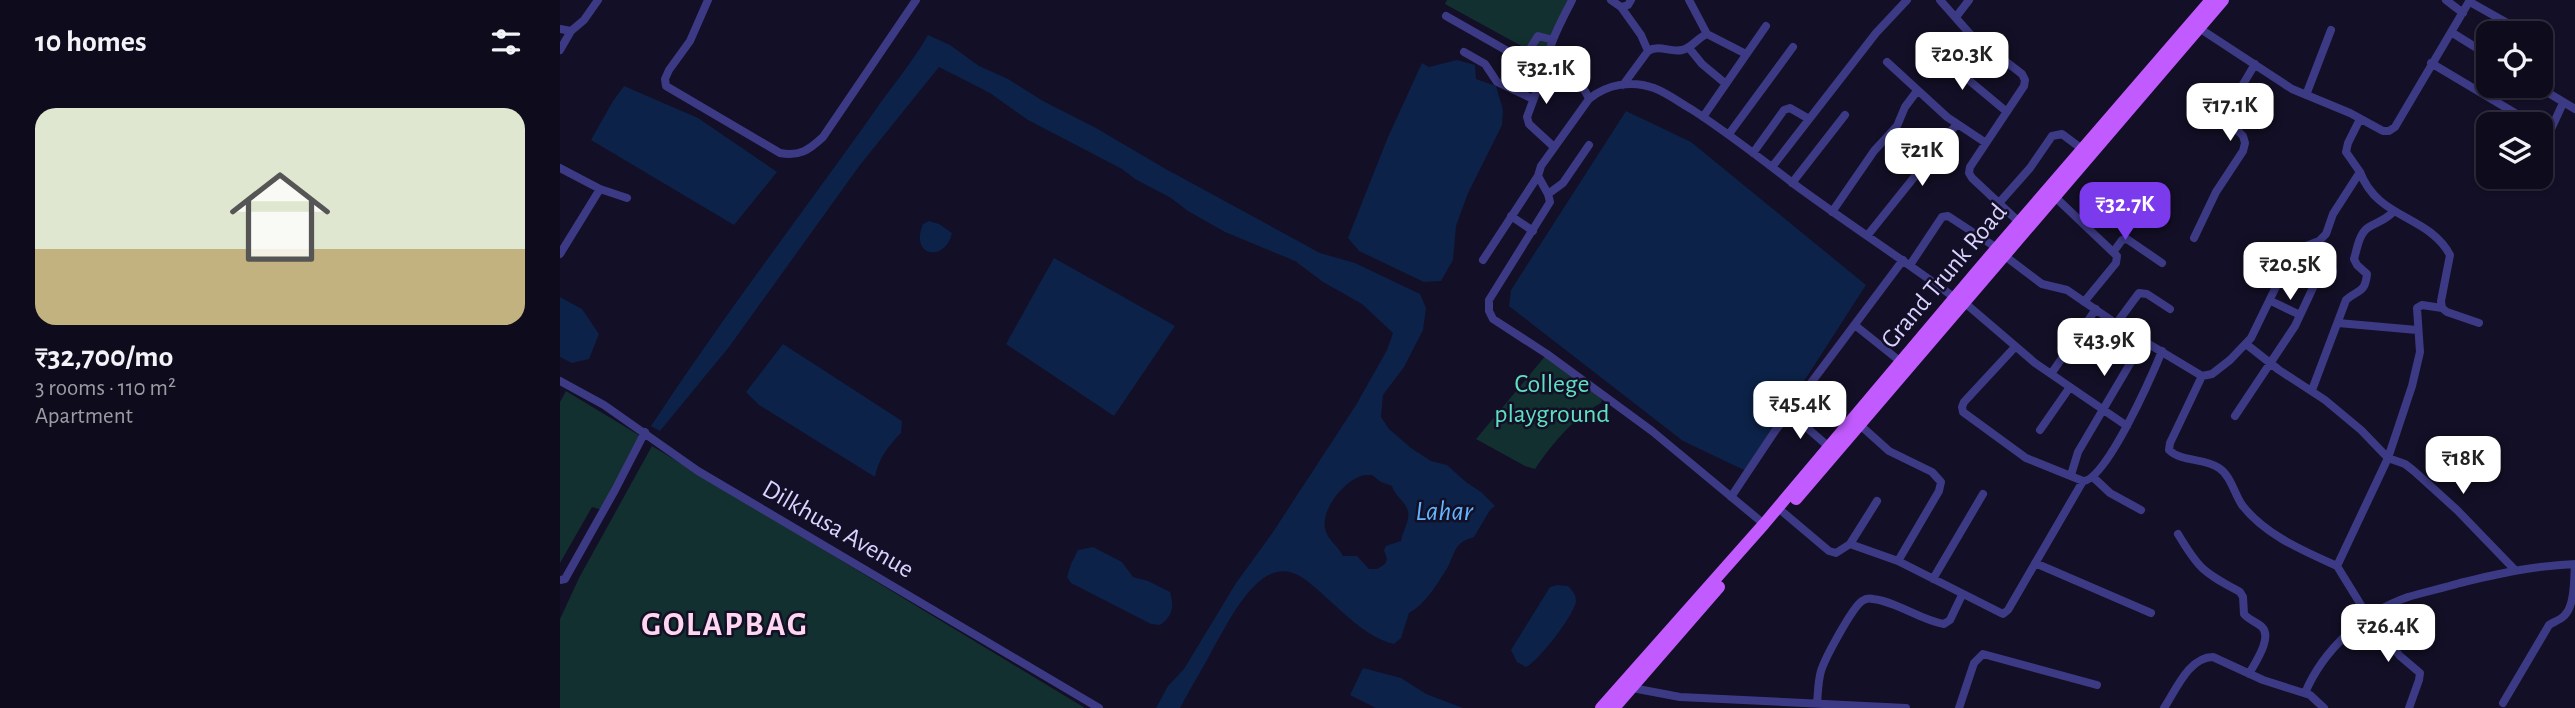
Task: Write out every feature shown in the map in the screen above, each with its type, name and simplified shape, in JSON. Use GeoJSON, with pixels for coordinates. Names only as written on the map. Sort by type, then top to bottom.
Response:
{"type":"FeatureCollection","features":[{"type":"Feature","properties":{"kind":"main road","name":"Grand Trunk Road"},"geometry":{"type":"LineString","coordinates":[[2001,252],[2019,222],[2211,0]]}},
{"type":"Feature","properties":{"kind":"main road","name":"Grand Trunk Road"},"geometry":{"type":"LineString","coordinates":[[1601,708],[1627,686],[1784,513],[1860,425],[1982,273],[2054,197],[2223,0]]}},
{"type":"Feature","properties":{"kind":"main road","name":"Grand Trunk Road"},"geometry":{"type":"LineString","coordinates":[[1614,708],[1627,686],[1901,362],[1960,300]]}},
{"type":"Feature","properties":{"kind":"street"},"geometry":{"type":"LineString","coordinates":[[560,50],[570,31],[584,20],[598,0]]}},
{"type":"Feature","properties":{"kind":"street"},"geometry":{"type":"LineString","coordinates":[[708,0],[690,41],[669,70],[664,83],[780,153],[790,155],[809,150],[823,137],[916,0]]}},
{"type":"Feature","properties":{"kind":"street"},"geometry":{"type":"LineString","coordinates":[[1554,147],[1529,124],[1527,117],[1548,63],[1553,40],[1572,0]]}},
{"type":"Feature","properties":{"kind":"street"},"geometry":{"type":"LineString","coordinates":[[1611,0],[1621,7],[1641,35],[1648,51]]}},
{"type":"Feature","properties":{"kind":"street"},"geometry":{"type":"LineString","coordinates":[[1621,7],[1632,0]]}},
{"type":"Feature","properties":{"kind":"street"},"geometry":{"type":"LineString","coordinates":[[1689,0],[1707,34]]}},
{"type":"Feature","properties":{"kind":"street"},"geometry":{"type":"LineString","coordinates":[[1772,167],[1876,33],[1907,0]]}},
{"type":"Feature","properties":{"kind":"street"},"geometry":{"type":"LineString","coordinates":[[1940,0],[1970,34],[2022,74],[2025,80],[2024,86],[1970,167],[1969,173],[2019,222]]}},
{"type":"Feature","properties":{"kind":"street"},"geometry":{"type":"LineString","coordinates":[[1956,17],[1969,0]]}},
{"type":"Feature","properties":{"kind":"street"},"geometry":{"type":"LineString","coordinates":[[2446,0],[2463,13]]}},
{"type":"Feature","properties":{"kind":"street"},"geometry":{"type":"LineString","coordinates":[[2199,28],[2306,95],[2383,131],[2389,131],[2395,127],[2470,1],[2504,21]]}},
{"type":"Feature","properties":{"kind":"street"},"geometry":{"type":"LineString","coordinates":[[1446,16],[1518,57],[1524,58],[1527,55],[1538,36],[1553,40]]}},
{"type":"Feature","properties":{"kind":"street"},"geometry":{"type":"LineString","coordinates":[[1703,117],[1766,26]]}},
{"type":"Feature","properties":{"kind":"street"},"geometry":{"type":"LineString","coordinates":[[560,29],[570,31]]}},
{"type":"Feature","properties":{"kind":"street"},"geometry":{"type":"LineString","coordinates":[[2306,95],[2331,30]]}},
{"type":"Feature","properties":{"kind":"street"},"geometry":{"type":"LineString","coordinates":[[2451,32],[2476,48]]}},
{"type":"Feature","properties":{"kind":"street"},"geometry":{"type":"LineString","coordinates":[[1623,85],[1648,51],[1654,48],[1679,51],[1689,48],[1699,37],[1707,34],[1746,54]]}},
{"type":"Feature","properties":{"kind":"street"},"geometry":{"type":"LineString","coordinates":[[1728,134],[1793,47]]}},
{"type":"Feature","properties":{"kind":"street"},"geometry":{"type":"LineString","coordinates":[[1689,48],[1702,64],[1726,84]]}},
{"type":"Feature","properties":{"kind":"street"},"geometry":{"type":"LineString","coordinates":[[1464,52],[1485,64],[1497,82],[1533,99]]}},
{"type":"Feature","properties":{"kind":"street"},"geometry":{"type":"LineString","coordinates":[[1936,52],[2007,112]]}},
{"type":"Feature","properties":{"kind":"street"},"geometry":{"type":"LineString","coordinates":[[1887,62],[1956,125],[1986,144]]}},
{"type":"Feature","properties":{"kind":"street"},"geometry":{"type":"LineString","coordinates":[[1548,63],[1550,68],[1576,79],[1589,99]]}},
{"type":"Feature","properties":{"kind":"street"},"geometry":{"type":"LineString","coordinates":[[2431,63],[2513,112]]}},
{"type":"Feature","properties":{"kind":"street"},"geometry":{"type":"LineString","coordinates":[[2194,238],[2216,192],[2243,151],[2244,136],[2229,122],[2226,113],[2255,65]]}},
{"type":"Feature","properties":{"kind":"street"},"geometry":{"type":"LineString","coordinates":[[1483,260],[1538,176],[1541,166],[1589,99],[1598,91],[1623,85],[1652,87],[1728,134],[1832,212],[1960,300],[2015,347],[2127,426]]}},
{"type":"Feature","properties":{"kind":"street"},"geometry":{"type":"LineString","coordinates":[[1832,212],[1874,151],[1897,126],[1905,107],[1917,90]]}},
{"type":"Feature","properties":{"kind":"street"},"geometry":{"type":"LineString","coordinates":[[2553,96],[2575,109]]}},
{"type":"Feature","properties":{"kind":"street"},"geometry":{"type":"LineString","coordinates":[[2553,124],[2563,103]]}},
{"type":"Feature","properties":{"kind":"street"},"geometry":{"type":"LineString","coordinates":[[1754,153],[1784,110],[1790,108],[1809,119]]}},
{"type":"Feature","properties":{"kind":"street"},"geometry":{"type":"LineString","coordinates":[[1793,183],[1845,115]]}},
{"type":"Feature","properties":{"kind":"street"},"geometry":{"type":"LineString","coordinates":[[2360,119],[2346,152],[2360,172],[2365,185],[2374,197],[2430,233],[2447,248],[2450,255],[2442,308]]}},
{"type":"Feature","properties":{"kind":"street"},"geometry":{"type":"LineString","coordinates":[[1867,236],[1956,125]]}},
{"type":"Feature","properties":{"kind":"street"},"geometry":{"type":"LineString","coordinates":[[1999,203],[2030,168],[2052,135],[2062,134],[2082,149]]}},
{"type":"Feature","properties":{"kind":"street"},"geometry":{"type":"LineString","coordinates":[[1548,194],[1563,183],[1589,145]]}},
{"type":"Feature","properties":{"kind":"street"},"geometry":{"type":"LineString","coordinates":[[560,168],[600,189],[627,198]]}},
{"type":"Feature","properties":{"kind":"street"},"geometry":{"type":"LineString","coordinates":[[1731,497],[1775,431],[1942,218],[1948,216],[2042,284],[2067,290],[2116,324],[2202,376],[2212,374],[2246,344],[2271,301],[2292,254],[2319,241],[2326,234],[2333,214],[2360,172]]}},
{"type":"Feature","properties":{"kind":"street"},"geometry":{"type":"LineString","coordinates":[[1538,176],[1550,202],[1489,300],[1489,311],[1493,319],[1547,354],[1652,431],[1764,524]]}},
{"type":"Feature","properties":{"kind":"street"},"geometry":{"type":"LineString","coordinates":[[560,254],[600,189]]}},
{"type":"Feature","properties":{"kind":"street"},"geometry":{"type":"LineString","coordinates":[[2054,197],[2118,256],[2116,263],[2084,302]]}},
{"type":"Feature","properties":{"kind":"street"},"geometry":{"type":"LineString","coordinates":[[2312,390],[2346,300],[2362,291],[2366,282],[2367,274],[2354,259],[2363,233],[2368,227],[2388,219],[2394,211]]}},
{"type":"Feature","properties":{"kind":"street"},"geometry":{"type":"LineString","coordinates":[[1511,216],[1533,231]]}},
{"type":"Feature","properties":{"kind":"street"},"geometry":{"type":"LineString","coordinates":[[2114,250],[2122,240],[2127,239],[2162,263]]}},
{"type":"Feature","properties":{"kind":"street"},"geometry":{"type":"LineString","coordinates":[[2235,416],[2300,315],[2318,277],[2333,271]]}},
{"type":"Feature","properties":{"kind":"street"},"geometry":{"type":"LineString","coordinates":[[2116,324],[2139,293],[2147,294],[2170,309]]}},
{"type":"Feature","properties":{"kind":"street"},"geometry":{"type":"LineString","coordinates":[[2271,301],[2300,315]]}},
{"type":"Feature","properties":{"kind":"street"},"geometry":{"type":"LineString","coordinates":[[2337,566],[2388,458],[2418,368],[2420,352],[2416,316],[2419,305],[2442,308],[2479,323]]}},
{"type":"Feature","properties":{"kind":"street"},"geometry":{"type":"LineString","coordinates":[[2051,374],[2096,309]]}},
{"type":"Feature","properties":{"kind":"street"},"geometry":{"type":"LineString","coordinates":[[2338,323],[2417,330]]}},
{"type":"Feature","properties":{"kind":"street"},"geometry":{"type":"LineString","coordinates":[[1856,326],[1901,362]]}},
{"type":"Feature","properties":{"kind":"street"},"geometry":{"type":"LineString","coordinates":[[2246,344],[2312,390],[2361,430],[2388,458],[2405,464],[2414,471],[2457,510],[2515,570]]}},
{"type":"Feature","properties":{"kind":"street"},"geometry":{"type":"LineString","coordinates":[[2015,347],[1964,402],[1963,412],[2025,458],[2083,481],[2094,478],[2127,426],[2162,351]]}},
{"type":"Feature","properties":{"kind":"street"},"geometry":{"type":"LineString","coordinates":[[2071,475],[2078,452],[2131,362]]}},
{"type":"Feature","properties":{"kind":"street"},"geometry":{"type":"LineString","coordinates":[[2202,376],[2169,450],[2175,455],[2195,458],[2219,467],[2226,474],[2242,505],[2259,522],[2291,544],[2337,566],[2369,618],[2400,656],[2420,673],[2409,708]]}},
{"type":"Feature","properties":{"kind":"street","name":"Dilkhusa Avenue"},"geometry":{"type":"LineString","coordinates":[[560,381],[604,405],[698,471],[1099,708]]}},
{"type":"Feature","properties":{"kind":"street"},"geometry":{"type":"LineString","coordinates":[[2040,429],[2070,387]]}},
{"type":"Feature","properties":{"kind":"street"},"geometry":{"type":"LineString","coordinates":[[1790,413],[1829,447]]}},
{"type":"Feature","properties":{"kind":"street"},"geometry":{"type":"LineString","coordinates":[[1860,425],[1889,451],[1932,472],[1941,482],[1940,491],[1898,561]]}},
{"type":"Feature","properties":{"kind":"street"},"geometry":{"type":"LineString","coordinates":[[560,580],[565,579],[645,432]]}},
{"type":"Feature","properties":{"kind":"street"},"geometry":{"type":"LineString","coordinates":[[2094,478],[2119,499],[2141,510]]}},
{"type":"Feature","properties":{"kind":"street"},"geometry":{"type":"LineString","coordinates":[[1850,544],[1898,561],[2003,614],[2008,610],[2083,481]]}},
{"type":"Feature","properties":{"kind":"street"},"geometry":{"type":"LineString","coordinates":[[1933,579],[1983,494]]}},
{"type":"Feature","properties":{"kind":"street"},"geometry":{"type":"LineString","coordinates":[[1784,513],[1829,551],[1836,553],[1850,544],[1877,501]]}},
{"type":"Feature","properties":{"kind":"street"},"geometry":{"type":"LineString","coordinates":[[2178,534],[2195,563],[2203,571],[2240,592],[2244,614],[2266,634],[2265,642],[2249,674]]}},
{"type":"Feature","properties":{"kind":"street"},"geometry":{"type":"LineString","coordinates":[[2035,563],[2151,613]]}},
{"type":"Feature","properties":{"kind":"street"},"geometry":{"type":"LineString","coordinates":[[2305,693],[2313,674],[2325,659],[2369,618],[2408,597],[2515,570],[2542,565],[2575,564],[2568,611],[2549,625],[2503,703]]}},
{"type":"Feature","properties":{"kind":"street"},"geometry":{"type":"LineString","coordinates":[[1817,704],[1820,676],[1826,659],[1863,600],[1870,598],[1881,601],[1944,624],[1950,620],[1962,595]]}},
{"type":"Feature","properties":{"kind":"street"},"geometry":{"type":"LineString","coordinates":[[1959,708],[1974,663],[1983,654],[2097,685]]}},
{"type":"Feature","properties":{"kind":"street"},"geometry":{"type":"LineString","coordinates":[[2164,708],[2198,659],[2213,657],[2249,674],[2314,697],[2324,708]]}},
{"type":"Feature","properties":{"kind":"street"},"geometry":{"type":"LineString","coordinates":[[1627,686],[1680,697],[1794,705],[1906,708]]}},
{"type":"Feature","properties":{"kind":"green space"},"geometry":{"type":"Polygon","coordinates":[[[1447,0],[1576,0],[1547,60],[1445,4],[1447,0]]]}},
{"type":"Feature","properties":{"kind":"green space","name":"College playground"},"geometry":{"type":"Polygon","coordinates":[[[1547,354],[1583,380],[1602,400],[1564,432],[1535,469],[1476,439],[1547,354]]]}},
{"type":"Feature","properties":{"kind":"green space"},"geometry":{"type":"Polygon","coordinates":[[[566,391],[642,437],[602,510],[592,507],[560,563],[560,402],[566,391]]]}},
{"type":"Feature","properties":{"kind":"green space"},"geometry":{"type":"Polygon","coordinates":[[[652,446],[1085,708],[560,708],[560,619],[579,578],[652,446]]]}},
{"type":"Feature","properties":{"kind":"water","name":"Lahar"},"geometry":{"type":"Polygon","coordinates":[[[928,35],[950,45],[979,66],[1008,79],[1043,101],[1320,253],[1355,263],[1420,294],[1426,308],[1423,330],[1404,367],[1383,395],[1381,417],[1389,429],[1411,448],[1431,461],[1447,465],[1495,506],[1474,537],[1462,542],[1457,548],[1434,588],[1420,605],[1409,613],[1401,638],[1394,644],[1369,633],[1303,578],[1288,572],[1274,573],[1261,580],[1238,606],[1180,708],[1156,708],[1168,686],[1184,669],[1236,583],[1271,535],[1356,405],[1387,350],[1393,333],[1362,304],[1323,282],[1295,261],[1225,232],[1122,169],[1028,120],[990,93],[939,67],[860,165],[729,347],[660,431],[651,426],[928,35]],[[1372,475],[1358,477],[1343,488],[1327,512],[1325,528],[1343,556],[1357,556],[1369,569],[1377,569],[1385,564],[1387,559],[1384,550],[1386,546],[1401,541],[1408,513],[1392,486],[1372,475]]]}},
{"type":"Feature","properties":{"kind":"water"},"geometry":{"type":"Polygon","coordinates":[[[1457,60],[1475,65],[1476,79],[1496,86],[1503,110],[1502,125],[1468,193],[1456,226],[1453,260],[1441,281],[1424,282],[1359,251],[1348,238],[1388,137],[1422,63],[1429,67],[1457,60]]]}},
{"type":"Feature","properties":{"kind":"water"},"geometry":{"type":"Polygon","coordinates":[[[624,86],[698,118],[777,172],[734,225],[591,140],[624,86]]]}},
{"type":"Feature","properties":{"kind":"water"},"geometry":{"type":"Polygon","coordinates":[[[1626,111],[1691,142],[1866,285],[1746,471],[1683,441],[1509,306],[1511,290],[1626,111]]]}},
{"type":"Feature","properties":{"kind":"water"},"geometry":{"type":"Polygon","coordinates":[[[929,221],[952,233],[943,249],[936,252],[924,249],[921,244],[923,224],[929,221]]]}},
{"type":"Feature","properties":{"kind":"water"},"geometry":{"type":"Polygon","coordinates":[[[1054,258],[1175,326],[1114,416],[1006,344],[1054,258]]]}},
{"type":"Feature","properties":{"kind":"water"},"geometry":{"type":"Polygon","coordinates":[[[560,297],[582,309],[599,334],[589,359],[572,363],[560,357],[560,297]]]}},
{"type":"Feature","properties":{"kind":"water"},"geometry":{"type":"Polygon","coordinates":[[[783,344],[902,421],[901,433],[885,453],[875,477],[759,405],[746,392],[783,344]]]}},
{"type":"Feature","properties":{"kind":"water"},"geometry":{"type":"Polygon","coordinates":[[[1093,547],[1122,562],[1133,577],[1170,592],[1171,611],[1164,622],[1160,625],[1151,624],[1071,583],[1067,577],[1078,550],[1093,547]]]}},
{"type":"Feature","properties":{"kind":"water"},"geometry":{"type":"Polygon","coordinates":[[[1568,586],[1575,594],[1574,607],[1547,647],[1526,667],[1517,662],[1511,650],[1550,587],[1568,586]]]}},
{"type":"Feature","properties":{"kind":"water"},"geometry":{"type":"Polygon","coordinates":[[[1363,668],[1401,678],[1426,694],[1463,708],[1376,708],[1350,695],[1363,668]]]}},
{"type":"Feature","properties":{"kind":"district","name":"GOLAPBAG"},"geometry":{"type":"Point","coordinates":[725,625]}}]}
